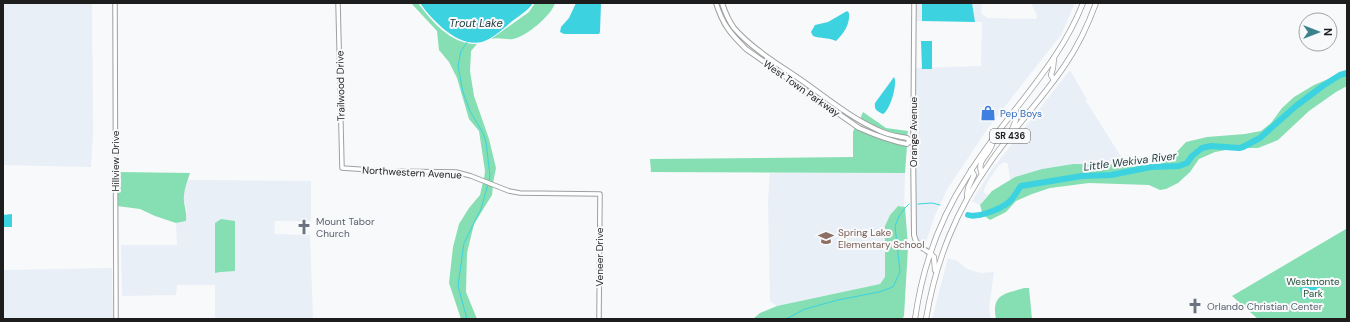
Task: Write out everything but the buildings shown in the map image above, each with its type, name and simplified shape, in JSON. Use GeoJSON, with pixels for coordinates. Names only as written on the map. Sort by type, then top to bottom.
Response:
{"type":"FeatureCollection","features":[{"type":"Feature","properties":{"kind":"main road","name":"West Town Parkway"},"geometry":{"type":"LineString","coordinates":[[716,3],[722,20],[733,36],[746,49],[859,128],[876,136],[890,140],[907,144],[912,142]]}},
{"type":"Feature","properties":{"kind":"main road","name":"West Town Parkway"},"geometry":{"type":"LineString","coordinates":[[722,3],[729,20],[746,40],[862,122],[894,136],[907,138],[912,142]]}},
{"type":"Feature","properties":{"kind":"main road","name":"SR 436"},"geometry":{"type":"LineString","coordinates":[[915,319],[919,295],[930,253],[943,222],[958,193],[971,170],[1054,58],[1074,24],[1082,3]]}},
{"type":"Feature","properties":{"kind":"main road","name":"SR 436"},"geometry":{"type":"LineString","coordinates":[[926,319],[935,276],[942,253],[958,214],[967,197],[1011,134],[1065,65],[1081,37],[1096,3]]}},
{"type":"Feature","properties":{"kind":"main road"},"geometry":{"type":"LineString","coordinates":[[1054,58],[1051,75],[1051,78],[1054,80]]}},
{"type":"Feature","properties":{"kind":"main road"},"geometry":{"type":"LineString","coordinates":[[1011,134],[1012,128],[1017,119],[1015,110]]}},
{"type":"Feature","properties":{"kind":"main road"},"geometry":{"type":"LineString","coordinates":[[982,174],[980,165],[992,147],[993,140]]}},
{"type":"Feature","properties":{"kind":"main road","name":"Orange Avenue"},"geometry":{"type":"LineString","coordinates":[[912,142],[915,241],[920,247],[930,253]]}},
{"type":"Feature","properties":{"kind":"main road"},"geometry":{"type":"LineString","coordinates":[[967,197],[968,188],[974,175],[971,170]]}},
{"type":"Feature","properties":{"kind":"main road"},"geometry":{"type":"LineString","coordinates":[[930,253],[934,257],[935,276]]}},
{"type":"Feature","properties":{"kind":"street","name":"Hillview Drive"},"geometry":{"type":"LineString","coordinates":[[115,3],[116,319]]}},
{"type":"Feature","properties":{"kind":"street","name":"Trailwood Drive"},"geometry":{"type":"LineString","coordinates":[[338,3],[342,168]]}},
{"type":"Feature","properties":{"kind":"street","name":"Orange Avenue"},"geometry":{"type":"LineString","coordinates":[[912,142],[914,3]]}},
{"type":"Feature","properties":{"kind":"street","name":"Northwestern Avenue"},"geometry":{"type":"LineString","coordinates":[[342,168],[386,171],[456,172],[485,181],[509,191],[524,194],[600,194]]}},
{"type":"Feature","properties":{"kind":"street","name":"Veneer Drive"},"geometry":{"type":"LineString","coordinates":[[599,319],[600,194]]}},
{"type":"Feature","properties":{"kind":"shaded area"},"geometry":{"type":"Polygon","coordinates":[[[3,3],[92,3],[93,133],[91,167],[3,165],[3,3]]]}},
{"type":"Feature","properties":{"kind":"shaded area"},"geometry":{"type":"Polygon","coordinates":[[[916,3],[922,3],[922,21],[916,21],[916,3]]]}},
{"type":"Feature","properties":{"kind":"shaded area"},"geometry":{"type":"Polygon","coordinates":[[[972,3],[982,3],[981,13],[987,18],[1036,19],[1037,16],[1031,3],[1075,3],[1061,35],[988,128],[948,188],[936,213],[924,247],[917,240],[916,234],[916,68],[981,66],[982,22],[975,22],[972,3]]]}},
{"type":"Feature","properties":{"kind":"shaded area"},"geometry":{"type":"Polygon","coordinates":[[[1070,70],[1087,100],[1086,101],[1127,166],[1073,164],[1042,169],[1010,180],[1008,164],[1005,162],[999,165],[990,178],[984,189],[984,193],[988,194],[980,205],[972,201],[990,172],[1070,70]]]}},
{"type":"Feature","properties":{"kind":"shaded area","name":"Spring Lake Elementary School"},"geometry":{"type":"Polygon","coordinates":[[[770,173],[905,173],[904,207],[898,206],[890,215],[885,226],[885,277],[880,284],[777,306],[770,301],[768,201],[770,173]]]}},
{"type":"Feature","properties":{"kind":"shaded area"},"geometry":{"type":"Polygon","coordinates":[[[187,180],[311,181],[311,221],[275,221],[274,234],[310,235],[313,319],[215,319],[215,285],[177,285],[176,295],[122,296],[121,245],[177,245],[176,223],[186,221],[187,211],[184,202],[184,191],[187,180]],[[215,223],[215,273],[221,272],[215,223]]]}},
{"type":"Feature","properties":{"kind":"shaded area"},"geometry":{"type":"Polygon","coordinates":[[[948,258],[957,261],[967,269],[981,273],[994,272],[989,309],[991,319],[932,319],[948,258]]]}},
{"type":"Feature","properties":{"kind":"shaded area"},"geometry":{"type":"Polygon","coordinates":[[[112,268],[113,319],[3,319],[3,270],[112,268]]]}},
{"type":"Feature","properties":{"kind":"green space"},"geometry":{"type":"Polygon","coordinates":[[[411,3],[418,3],[436,25],[459,41],[477,44],[471,51],[470,71],[474,96],[489,139],[496,168],[493,183],[484,179],[485,171],[479,131],[469,119],[457,78],[449,62],[439,50],[437,31],[411,3]]]}},
{"type":"Feature","properties":{"kind":"green space"},"geometry":{"type":"Polygon","coordinates":[[[535,3],[555,3],[549,14],[538,25],[525,34],[513,39],[491,39],[529,12],[535,3]]]}},
{"type":"Feature","properties":{"kind":"green space"},"geometry":{"type":"Polygon","coordinates":[[[1347,71],[1347,86],[1309,111],[1278,140],[1258,148],[1236,148],[1215,152],[1199,159],[1190,172],[1178,183],[1166,189],[1160,190],[1149,185],[1089,183],[1050,188],[1016,201],[1006,212],[990,220],[983,215],[980,205],[992,191],[1015,177],[1042,169],[1073,164],[1159,165],[1173,156],[1186,142],[1207,137],[1245,134],[1261,131],[1271,123],[1282,108],[1294,97],[1314,85],[1347,71]]]}},
{"type":"Feature","properties":{"kind":"green space"},"geometry":{"type":"Polygon","coordinates":[[[863,112],[886,128],[908,131],[907,136],[883,129],[860,119],[863,112]]]}},
{"type":"Feature","properties":{"kind":"green space"},"geometry":{"type":"Polygon","coordinates":[[[855,127],[875,137],[907,146],[905,173],[651,172],[650,159],[853,157],[853,132],[855,127]]]}},
{"type":"Feature","properties":{"kind":"green space"},"geometry":{"type":"Polygon","coordinates":[[[117,172],[190,173],[184,195],[186,221],[176,223],[140,209],[117,206],[117,172]]]}},
{"type":"Feature","properties":{"kind":"green space"},"geometry":{"type":"Polygon","coordinates":[[[483,182],[493,186],[492,195],[474,224],[467,253],[466,292],[477,319],[461,319],[449,283],[453,247],[459,224],[469,208],[480,195],[483,182]]]}},
{"type":"Feature","properties":{"kind":"green space"},"geometry":{"type":"Polygon","coordinates":[[[898,206],[905,207],[908,247],[904,316],[902,319],[753,319],[760,313],[777,306],[880,284],[885,277],[885,226],[890,215],[898,206]]]}},
{"type":"Feature","properties":{"kind":"green space"},"geometry":{"type":"Polygon","coordinates":[[[221,219],[235,221],[235,271],[215,273],[215,223],[221,219]]]}},
{"type":"Feature","properties":{"kind":"green space","name":"Westmonte Park"},"geometry":{"type":"Polygon","coordinates":[[[1346,229],[1347,319],[1258,319],[1232,296],[1346,229]]]}},
{"type":"Feature","properties":{"kind":"green space"},"geometry":{"type":"Polygon","coordinates":[[[1024,288],[1029,288],[1032,319],[996,319],[996,304],[1001,296],[1024,288]]]}},
{"type":"Feature","properties":{"kind":"water","name":"Trout Lake"},"geometry":{"type":"Polygon","coordinates":[[[420,3],[533,3],[493,37],[486,41],[473,43],[455,37],[446,31],[431,17],[420,3]]]}},
{"type":"Feature","properties":{"kind":"water"},"geometry":{"type":"Polygon","coordinates":[[[576,3],[601,3],[599,34],[564,34],[560,32],[561,27],[569,18],[576,3]]]}},
{"type":"Feature","properties":{"kind":"water"},"geometry":{"type":"Polygon","coordinates":[[[922,3],[972,3],[975,22],[922,21],[922,3]]]}},
{"type":"Feature","properties":{"kind":"water"},"geometry":{"type":"Polygon","coordinates":[[[847,11],[849,13],[849,17],[847,25],[844,32],[836,41],[813,36],[811,32],[815,25],[828,22],[847,11]]]}},
{"type":"Feature","properties":{"kind":"water"},"geometry":{"type":"Polygon","coordinates":[[[921,41],[932,41],[932,69],[922,69],[921,41]]]}},
{"type":"Feature","properties":{"kind":"water"},"geometry":{"type":"Polygon","coordinates":[[[894,77],[895,85],[893,97],[886,112],[883,114],[876,110],[875,103],[894,77]]]}},
{"type":"Feature","properties":{"kind":"water"},"geometry":{"type":"Polygon","coordinates":[[[12,214],[12,227],[3,227],[3,215],[12,214]]]}},
{"type":"Feature","properties":{"kind":"water"},"geometry":{"type":"Polygon","coordinates":[[[1319,285],[1321,297],[1315,298],[1314,292],[1308,293],[1309,299],[1302,299],[1300,288],[1319,285]]]}},
{"type":"Feature","properties":{"kind":"waterway","name":"Little Wekiva River"},"geometry":{"type":"LineString","coordinates":[[468,41],[461,51],[458,66],[463,92],[470,111],[483,133],[486,142],[490,176],[489,181]]}},
{"type":"Feature","properties":{"kind":"waterway","name":"Little Wekiva River"},"geometry":{"type":"LineString","coordinates":[[968,215],[972,216],[983,214],[1005,205],[1011,200],[1021,186],[1082,176],[1111,175],[1151,167],[1179,166],[1187,163],[1192,156],[1202,148],[1211,146],[1243,147],[1260,138],[1296,106],[1324,85],[1340,75],[1347,73]]}},
{"type":"Feature","properties":{"kind":"waterway","name":"Little Wekiva River"},"geometry":{"type":"LineString","coordinates":[[467,319],[458,286],[464,243],[481,209],[488,184]]}},
{"type":"Feature","properties":{"kind":"waterway","name":"Little Wekiva River"},"geometry":{"type":"LineString","coordinates":[[918,204],[932,203],[940,205]]}},
{"type":"Feature","properties":{"kind":"waterway","name":"Little Wekiva River"},"geometry":{"type":"LineString","coordinates":[[786,319],[805,309],[838,300],[879,292],[893,287],[900,272],[895,226],[899,216],[909,204]]}},
{"type":"Feature","properties":{"kind":"place","name":"Pep Boys"},"geometry":{"type":"Point","coordinates":[988,113]}},
{"type":"Feature","properties":{"kind":"place","name":"Mount Tabor Church"},"geometry":{"type":"Point","coordinates":[304,227]}},
{"type":"Feature","properties":{"kind":"place","name":"Spring Lake Elementary School"},"geometry":{"type":"Point","coordinates":[826,238]}},
{"type":"Feature","properties":{"kind":"place","name":"Orlando Christian Center"},"geometry":{"type":"Point","coordinates":[1195,306]}}]}
